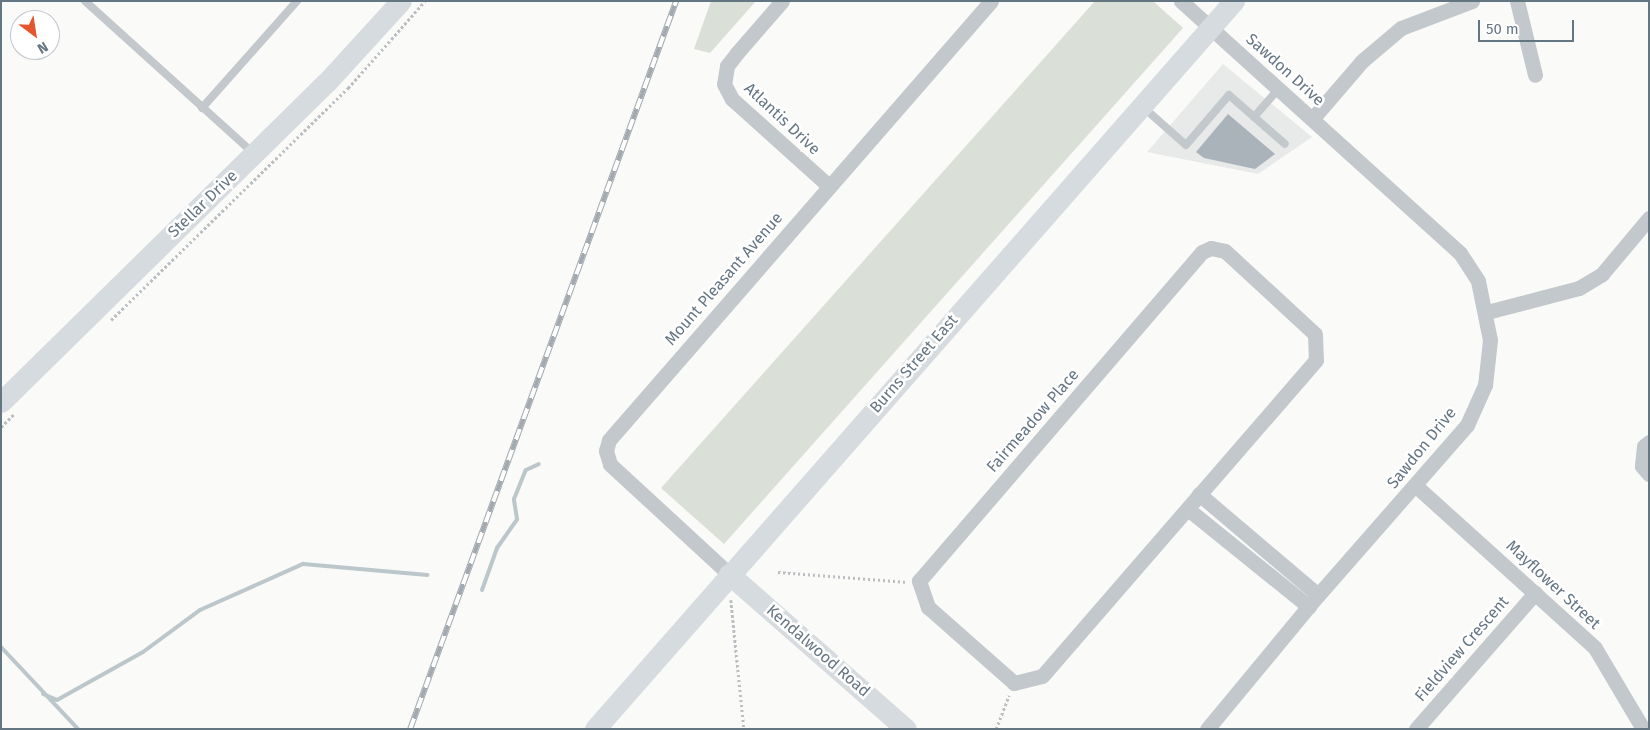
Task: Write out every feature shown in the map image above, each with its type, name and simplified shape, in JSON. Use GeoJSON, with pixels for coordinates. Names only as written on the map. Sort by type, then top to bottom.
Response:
{"type":"FeatureCollection","features":[{"type":"Feature","properties":{"kind":"street","name":"Stellar Drive"},"geometry":{"type":"LineString","coordinates":[[1,402],[326,84],[401,1]]}},
{"type":"Feature","properties":{"kind":"street","name":"Atlantis Drive"},"geometry":{"type":"LineString","coordinates":[[782,1],[737,53],[725,73],[724,84],[732,99],[829,186]]}},
{"type":"Feature","properties":{"kind":"street","name":"Mount Pleasant Avenue"},"geometry":{"type":"LineString","coordinates":[[729,574],[616,471],[608,458],[607,446],[617,428],[991,1]]}},
{"type":"Feature","properties":{"kind":"street","name":"Sawdon Drive"},"geometry":{"type":"LineString","coordinates":[[1181,1],[1313,118],[1460,253],[1478,281],[1487,312],[1490,340],[1484,385],[1467,425],[1416,486],[1313,601],[1208,729]]}},
{"type":"Feature","properties":{"kind":"street","name":"Burns Street East"},"geometry":{"type":"LineString","coordinates":[[595,729],[729,574],[1234,1]]}},
{"type":"Feature","properties":{"kind":"street"},"geometry":{"type":"LineString","coordinates":[[1313,118],[1362,61],[1401,28],[1472,1]]}},
{"type":"Feature","properties":{"kind":"street"},"geometry":{"type":"LineString","coordinates":[[1517,1],[1535,74]]}},
{"type":"Feature","properties":{"kind":"street"},"geometry":{"type":"LineString","coordinates":[[1487,312],[1579,288],[1602,274],[1649,218]]}},
{"type":"Feature","properties":{"kind":"street","name":"Fairmeadow Place"},"geometry":{"type":"LineString","coordinates":[[919,581],[1202,252],[1211,248],[1225,251],[1315,334],[1316,360],[1200,494],[1189,510],[1042,676],[1014,683]]}},
{"type":"Feature","properties":{"kind":"street"},"geometry":{"type":"LineString","coordinates":[[1649,442],[1644,446],[1642,466],[1649,474]]}},
{"type":"Feature","properties":{"kind":"street","name":"Mayflower Street"},"geometry":{"type":"LineString","coordinates":[[1416,486],[1595,648],[1643,729]]}},
{"type":"Feature","properties":{"kind":"street"},"geometry":{"type":"LineString","coordinates":[[1200,494],[1313,601]]}},
{"type":"Feature","properties":{"kind":"street"},"geometry":{"type":"LineString","coordinates":[[1189,510],[1313,601]]}},
{"type":"Feature","properties":{"kind":"street","name":"Kendalwood Road"},"geometry":{"type":"LineString","coordinates":[[729,574],[906,729]]}},
{"type":"Feature","properties":{"kind":"street"},"geometry":{"type":"LineString","coordinates":[[919,581],[928,607],[1014,683]]}},
{"type":"Feature","properties":{"kind":"street","name":"Fieldview Crescent"},"geometry":{"type":"LineString","coordinates":[[1416,729],[1535,593]]}},
{"type":"Feature","properties":{"kind":"lane"},"geometry":{"type":"LineString","coordinates":[[85,1],[254,154]]}},
{"type":"Feature","properties":{"kind":"lane"},"geometry":{"type":"LineString","coordinates":[[202,108],[297,1]]}},
{"type":"Feature","properties":{"kind":"lane"},"geometry":{"type":"LineString","coordinates":[[1254,117],[1279,88]]}},
{"type":"Feature","properties":{"kind":"lane"},"geometry":{"type":"LineString","coordinates":[[1142,106],[1186,145],[1229,95],[1285,144]]}},
{"type":"Feature","properties":{"kind":"path"},"geometry":{"type":"LineString","coordinates":[[778,572],[905,582],[919,581]]}},
{"type":"Feature","properties":{"kind":"path"},"geometry":{"type":"LineString","coordinates":[[729,574],[744,729]]}},
{"type":"Feature","properties":{"kind":"path"},"geometry":{"type":"LineString","coordinates":[[996,729],[1014,683]]}},
{"type":"Feature","properties":{"kind":"shaded area"},"geometry":{"type":"Polygon","coordinates":[[[711,1],[756,1],[710,53],[694,49],[711,1]]]}},
{"type":"Feature","properties":{"kind":"shaded area"},"geometry":{"type":"Polygon","coordinates":[[[1095,1],[1153,1],[1183,28],[724,544],[661,488],[1095,1]]]}},
{"type":"Feature","properties":{"kind":"shaded area"},"geometry":{"type":"Polygon","coordinates":[[[1223,64],[1312,137],[1258,174],[1147,152],[1223,64]]]}},
{"type":"Feature","properties":{"kind":"building"},"geometry":{"type":"Polygon","coordinates":[[[1228,114],[1275,154],[1255,169],[1204,158],[1196,152],[1228,114]]]}},
{"type":"Feature","properties":{"kind":"waterway"},"geometry":{"type":"LineString","coordinates":[[482,590],[497,548],[517,519],[514,499],[526,470],[539,464]]}},
{"type":"Feature","properties":{"kind":"waterway"},"geometry":{"type":"LineString","coordinates":[[43,694],[57,700],[143,652],[200,610],[303,564],[428,575]]}},
{"type":"Feature","properties":{"kind":"waterway"},"geometry":{"type":"LineString","coordinates":[[1,647],[78,729]]}},
{"type":"Feature","properties":{"kind":"railway"},"geometry":{"type":"LineString","coordinates":[[410,729],[676,1]]}}]}
